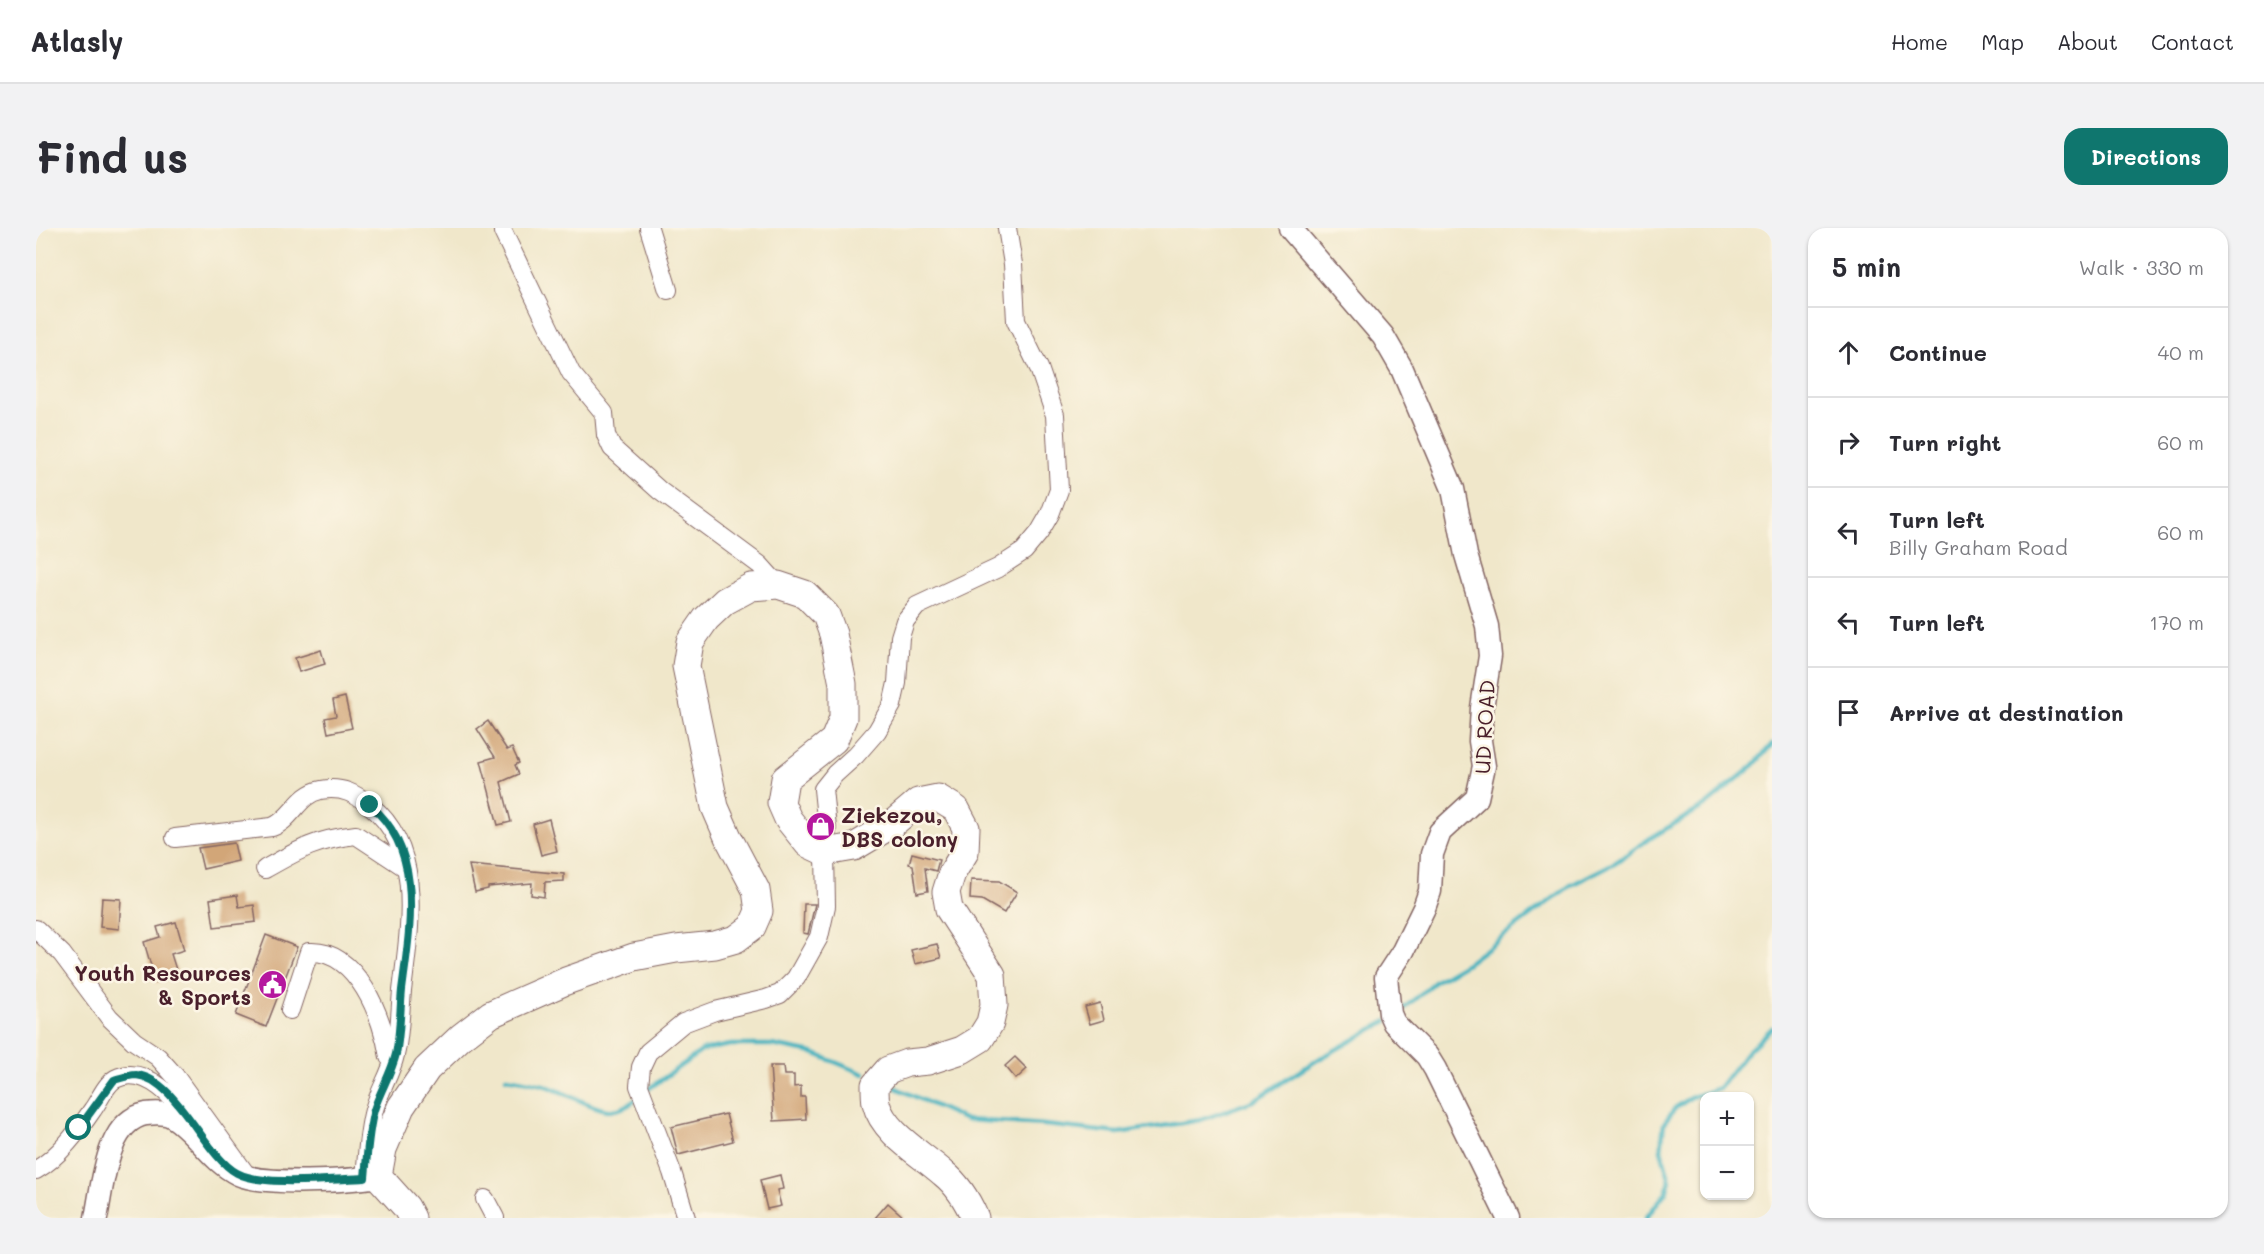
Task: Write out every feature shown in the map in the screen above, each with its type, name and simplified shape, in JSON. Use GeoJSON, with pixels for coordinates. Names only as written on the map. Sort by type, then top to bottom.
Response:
{"type":"FeatureCollection","features":[{"type":"Feature","properties":{"kind":"highway"},"geometry":{"type":"LineString","coordinates":[[412,1218],[406,1207],[372,1177],[401,1107],[427,1069],[461,1037],[491,1014],[566,981],[626,960],[676,949],[715,945],[735,939],[752,927],[759,911],[756,890],[715,807],[686,666],[690,642],[706,619],[725,601],[751,587],[778,585],[805,594],[826,615],[833,634],[843,684],[843,718],[834,740],[785,779],[781,803],[788,819],[808,844],[825,852],[854,847],[891,825],[918,802],[938,798],[956,809],[966,828],[966,852],[952,873],[946,892],[949,909],[992,975],[994,1005],[990,1023],[980,1039],[962,1050],[928,1061],[907,1063],[888,1070],[875,1085],[876,1104],[883,1117],[900,1139],[944,1173],[970,1207],[975,1218]]}},
{"type":"Feature","properties":{"kind":"main road","name":"UD ROAD"},"geometry":{"type":"LineString","coordinates":[[1290,228],[1383,336],[1402,369],[1453,489],[1466,555],[1487,626],[1490,656],[1484,684],[1480,741],[1484,766],[1477,798],[1440,832],[1432,854],[1430,891],[1424,908],[1403,951],[1386,977],[1390,1014],[1394,1023],[1427,1056],[1508,1218]]}},
{"type":"Feature","properties":{"kind":"main road"},"geometry":{"type":"LineString","coordinates":[[96,1218],[109,1157],[119,1131],[136,1116],[155,1113],[171,1115],[224,1165],[248,1177],[259,1180],[284,1180],[372,1177]]}},
{"type":"Feature","properties":{"kind":"street"},"geometry":{"type":"LineString","coordinates":[[649,228],[668,290]]}},
{"type":"Feature","properties":{"kind":"street"},"geometry":{"type":"LineString","coordinates":[[686,1218],[672,1172],[639,1086],[641,1067],[648,1052],[683,1023],[715,1011],[780,994],[796,978],[819,937],[826,906],[827,828],[823,789],[877,731],[892,705],[897,683],[900,637],[906,621],[917,606],[998,568],[1024,551],[1039,533],[1050,514],[1059,490],[1055,415],[1039,368],[1016,321],[1013,264],[1007,228]]}},
{"type":"Feature","properties":{"kind":"street"},"geometry":{"type":"LineString","coordinates":[[503,232],[571,373],[604,413],[606,435],[612,448],[660,491],[760,565],[778,585]]}},
{"type":"Feature","properties":{"kind":"street"},"geometry":{"type":"LineString","coordinates":[[176,838],[272,827],[280,824],[300,801],[321,790],[345,790],[358,796],[385,818],[394,833],[410,882],[410,909],[396,1053],[374,1110],[372,1177]]}},
{"type":"Feature","properties":{"kind":"street"},"geometry":{"type":"LineString","coordinates":[[265,869],[307,845],[328,838],[356,835],[406,868]]}},
{"type":"Feature","properties":{"kind":"street"},"geometry":{"type":"LineString","coordinates":[[36,929],[62,954],[109,1017],[134,1041],[158,1057],[175,1076],[248,1177]]}},
{"type":"Feature","properties":{"kind":"street"},"geometry":{"type":"LineString","coordinates":[[290,1010],[309,952],[334,957],[351,971],[371,999],[386,1036],[391,1068]]}},
{"type":"Feature","properties":{"kind":"street"},"geometry":{"type":"LineString","coordinates":[[36,1170],[51,1161],[79,1128],[114,1080],[136,1075],[157,1084],[169,1095],[192,1121],[224,1165]]}},
{"type":"Feature","properties":{"kind":"street"},"geometry":{"type":"LineString","coordinates":[[485,1199],[495,1218]]}},
{"type":"Feature","properties":{"kind":"building"},"geometry":{"type":"Polygon","coordinates":[[[321,650],[325,664],[299,672],[295,658],[321,650]]]}},
{"type":"Feature","properties":{"kind":"building"},"geometry":{"type":"Polygon","coordinates":[[[345,697],[352,728],[328,733],[325,718],[336,716],[333,700],[345,697]]]}},
{"type":"Feature","properties":{"kind":"building"},"geometry":{"type":"Polygon","coordinates":[[[488,721],[507,750],[512,748],[519,763],[515,765],[519,774],[501,782],[511,822],[498,825],[481,761],[495,757],[477,729],[488,721]]]}},
{"type":"Feature","properties":{"kind":"building"},"geometry":{"type":"Polygon","coordinates":[[[549,819],[557,851],[541,855],[533,824],[549,819]]]}},
{"type":"Feature","properties":{"kind":"building"},"geometry":{"type":"Polygon","coordinates":[[[234,843],[238,861],[203,869],[198,848],[234,843]]]}},
{"type":"Feature","properties":{"kind":"building"},"geometry":{"type":"Polygon","coordinates":[[[912,853],[939,860],[936,871],[925,868],[928,891],[917,893],[913,865],[909,864],[912,853]]]}},
{"type":"Feature","properties":{"kind":"building"},"geometry":{"type":"Polygon","coordinates":[[[469,865],[564,874],[564,881],[545,882],[544,897],[531,895],[532,883],[488,887],[488,889],[475,892],[469,865]]]}},
{"type":"Feature","properties":{"kind":"building"},"geometry":{"type":"Polygon","coordinates":[[[971,880],[999,881],[1017,892],[1004,913],[982,900],[970,899],[971,880]]]}},
{"type":"Feature","properties":{"kind":"building"},"geometry":{"type":"Polygon","coordinates":[[[237,895],[239,907],[254,905],[256,922],[214,927],[210,899],[237,895]]]}},
{"type":"Feature","properties":{"kind":"building"},"geometry":{"type":"Polygon","coordinates":[[[102,898],[121,899],[119,929],[100,927],[102,898]]]}},
{"type":"Feature","properties":{"kind":"building"},"geometry":{"type":"Polygon","coordinates":[[[804,904],[815,904],[808,934],[803,933],[804,904]]]}},
{"type":"Feature","properties":{"kind":"building"},"geometry":{"type":"Polygon","coordinates":[[[176,922],[184,950],[171,954],[178,976],[156,983],[144,942],[160,937],[157,927],[176,922]]]}},
{"type":"Feature","properties":{"kind":"building"},"geometry":{"type":"Polygon","coordinates":[[[266,935],[297,947],[266,1027],[236,1015],[266,935]]]}},
{"type":"Feature","properties":{"kind":"building"},"geometry":{"type":"Polygon","coordinates":[[[937,944],[941,958],[915,964],[911,950],[937,944]]]}},
{"type":"Feature","properties":{"kind":"building"},"geometry":{"type":"Polygon","coordinates":[[[1100,1003],[1104,1020],[1090,1024],[1085,1007],[1100,1003]]]}},
{"type":"Feature","properties":{"kind":"building"},"geometry":{"type":"Polygon","coordinates":[[[1015,1057],[1027,1069],[1016,1079],[1005,1066],[1015,1057]]]}},
{"type":"Feature","properties":{"kind":"building"},"geometry":{"type":"Polygon","coordinates":[[[770,1066],[783,1066],[784,1075],[794,1075],[794,1087],[801,1086],[801,1097],[805,1097],[806,1119],[774,1121],[770,1066]]]}},
{"type":"Feature","properties":{"kind":"building"},"geometry":{"type":"Polygon","coordinates":[[[726,1114],[733,1141],[678,1155],[671,1127],[726,1114]]]}},
{"type":"Feature","properties":{"kind":"building"},"geometry":{"type":"Polygon","coordinates":[[[780,1175],[783,1189],[777,1190],[781,1206],[767,1209],[760,1180],[780,1175]]]}},
{"type":"Feature","properties":{"kind":"building"},"geometry":{"type":"Polygon","coordinates":[[[888,1203],[905,1218],[875,1218],[888,1203]]]}},
{"type":"Feature","properties":{"kind":"waterway"},"geometry":{"type":"LineString","coordinates":[[1396,1015],[1436,981],[1467,963],[1571,885],[1616,862],[1706,805],[1754,765],[1772,744]]}},
{"type":"Feature","properties":{"kind":"waterway"},"geometry":{"type":"LineString","coordinates":[[1321,1058],[1387,1021]]}},
{"type":"Feature","properties":{"kind":"waterway"},"geometry":{"type":"LineString","coordinates":[[1646,1218],[1666,1192],[1670,1181],[1661,1150],[1664,1123],[1675,1108],[1692,1097],[1719,1088],[1747,1052],[1772,1028]]}},
{"type":"Feature","properties":{"kind":"waterway"},"geometry":{"type":"LineString","coordinates":[[647,1090],[703,1050],[731,1045],[772,1045],[813,1053],[864,1074]]}},
{"type":"Feature","properties":{"kind":"waterway"},"geometry":{"type":"LineString","coordinates":[[894,1087],[966,1120],[1118,1133],[1201,1120],[1253,1101],[1322,1057]]}},
{"type":"Feature","properties":{"kind":"waterway"},"geometry":{"type":"LineString","coordinates":[[506,1078],[543,1085],[606,1110],[620,1109],[638,1098]]}},
{"type":"Feature","properties":{"kind":"place","name":"Ziekezou, DBS colony"},"geometry":{"type":"Point","coordinates":[820,826]}},
{"type":"Feature","properties":{"kind":"place","name":"Youth Resources & Sports"},"geometry":{"type":"Point","coordinates":[272,984]}},
{"type":"Feature","properties":{"kind":"route"},"geometry":{"type":"LineString","coordinates":[[79,1128],[114,1080],[136,1075],[157,1084],[169,1095],[192,1121],[224,1165],[238,1174],[259,1180],[365,1178],[374,1110],[396,1053],[410,909],[410,882],[402,851],[385,818],[370,805]]}}]}
